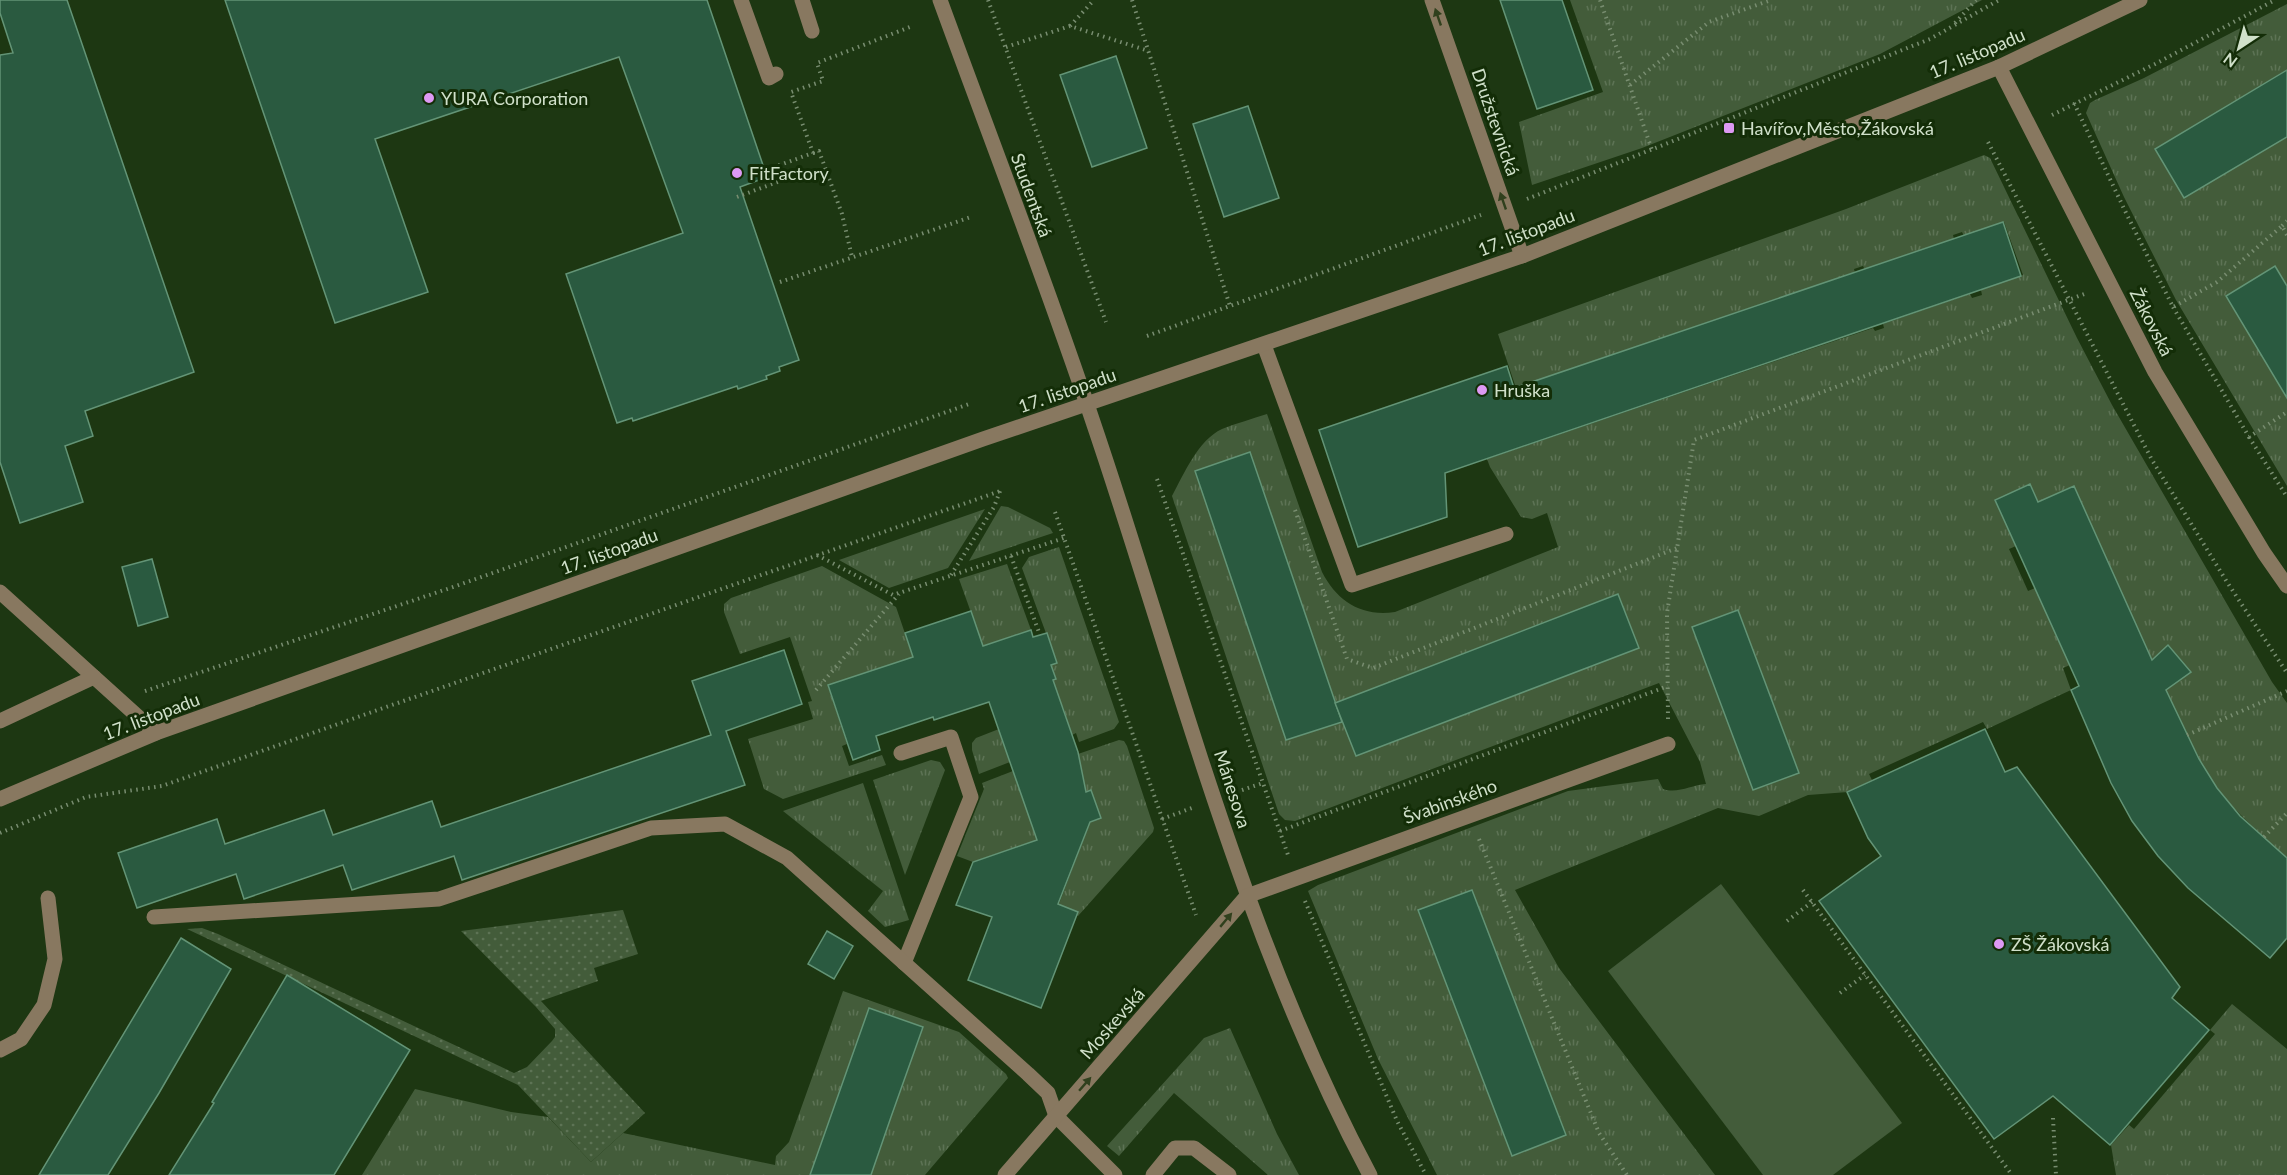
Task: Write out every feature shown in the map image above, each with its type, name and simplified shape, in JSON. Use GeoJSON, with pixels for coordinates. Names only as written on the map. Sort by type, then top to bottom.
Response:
{"type":"FeatureCollection","features":[{"type":"Feature","properties":{"kind":"street"},"geometry":{"type":"LineString","coordinates":[[741,0],[766,70]]}},
{"type":"Feature","properties":{"kind":"street"},"geometry":{"type":"LineString","coordinates":[[802,0],[812,31]]}},
{"type":"Feature","properties":{"kind":"street","name":"Studentská"},"geometry":{"type":"LineString","coordinates":[[940,0],[1086,404]]}},
{"type":"Feature","properties":{"kind":"street","name":"Družstevnická"},"geometry":{"type":"LineString","coordinates":[[1432,0],[1522,256]]}},
{"type":"Feature","properties":{"kind":"street","name":"17. listopadu"},"geometry":{"type":"LineString","coordinates":[[0,799],[156,733],[983,439],[1522,256],[1999,67],[2140,0]]}},
{"type":"Feature","properties":{"kind":"street","name":"Žákovská"},"geometry":{"type":"LineString","coordinates":[[1999,67],[2155,372],[2264,553],[2287,586]]}},
{"type":"Feature","properties":{"kind":"street"},"geometry":{"type":"LineString","coordinates":[[1264,345],[1352,585],[1506,534]]}},
{"type":"Feature","properties":{"kind":"street","name":"Mánesova"},"geometry":{"type":"LineString","coordinates":[[1086,404],[1117,492],[1247,896],[1339,1116],[1370,1175]]}},
{"type":"Feature","properties":{"kind":"street"},"geometry":{"type":"LineString","coordinates":[[0,592],[156,733]]}},
{"type":"Feature","properties":{"kind":"street"},"geometry":{"type":"LineString","coordinates":[[0,721],[94,677]]}},
{"type":"Feature","properties":{"kind":"street"},"geometry":{"type":"LineString","coordinates":[[901,753],[951,736],[971,797],[904,963]]}},
{"type":"Feature","properties":{"kind":"street","name":"Švabinského"},"geometry":{"type":"LineString","coordinates":[[1247,896],[1668,744]]}},
{"type":"Feature","properties":{"kind":"street"},"geometry":{"type":"LineString","coordinates":[[154,917],[439,900],[651,828],[725,824],[787,858],[904,963],[1048,1093],[1056,1116],[1115,1175]]}},
{"type":"Feature","properties":{"kind":"street","name":"Moskevská"},"geometry":{"type":"LineString","coordinates":[[1005,1175],[1247,896]]}},
{"type":"Feature","properties":{"kind":"street"},"geometry":{"type":"LineString","coordinates":[[0,1050],[21,1039],[44,1005],[55,959],[48,898]]}},
{"type":"Feature","properties":{"kind":"street"},"geometry":{"type":"LineString","coordinates":[[1153,1175],[1174,1148],[1194,1148],[1229,1175]]}},
{"type":"Feature","properties":{"kind":"path"},"geometry":{"type":"LineString","coordinates":[[988,0],[1106,322]]}},
{"type":"Feature","properties":{"kind":"path"},"geometry":{"type":"LineString","coordinates":[[1006,47],[1070,26],[1094,0]]}},
{"type":"Feature","properties":{"kind":"path"},"geometry":{"type":"LineString","coordinates":[[1132,0],[1230,306]]}},
{"type":"Feature","properties":{"kind":"path"},"geometry":{"type":"LineString","coordinates":[[1600,0],[1652,150]]}},
{"type":"Feature","properties":{"kind":"path"},"geometry":{"type":"LineString","coordinates":[[1630,85],[1709,22],[1771,0]]}},
{"type":"Feature","properties":{"kind":"path"},"geometry":{"type":"LineString","coordinates":[[1952,26],[1976,0]]}},
{"type":"Feature","properties":{"kind":"path"},"geometry":{"type":"LineString","coordinates":[[1147,336],[1505,207],[1652,150],[1930,39],[1999,0]]}},
{"type":"Feature","properties":{"kind":"path"},"geometry":{"type":"LineString","coordinates":[[2029,126],[2275,0]]}},
{"type":"Feature","properties":{"kind":"path"},"geometry":{"type":"LineString","coordinates":[[1070,26],[1149,51]]}},
{"type":"Feature","properties":{"kind":"path"},"geometry":{"type":"LineString","coordinates":[[813,153],[791,92],[823,81],[817,63],[910,27]]}},
{"type":"Feature","properties":{"kind":"path"},"geometry":{"type":"LineString","coordinates":[[2074,104],[2174,307],[2249,437],[2287,497]]}},
{"type":"Feature","properties":{"kind":"path"},"geometry":{"type":"LineString","coordinates":[[1988,142],[2152,460],[2227,582],[2287,673]]}},
{"type":"Feature","properties":{"kind":"path"},"geometry":{"type":"LineString","coordinates":[[737,197],[780,181],[774,167],[819,152],[830,179],[852,257]]}},
{"type":"Feature","properties":{"kind":"path"},"geometry":{"type":"LineString","coordinates":[[780,282],[971,217]]}},
{"type":"Feature","properties":{"kind":"path"},"geometry":{"type":"LineString","coordinates":[[2174,307],[2217,282],[2287,221]]}},
{"type":"Feature","properties":{"kind":"path"},"geometry":{"type":"LineString","coordinates":[[2282,226],[2287,235]]}},
{"type":"Feature","properties":{"kind":"path"},"geometry":{"type":"LineString","coordinates":[[1668,744],[1667,613],[1694,441],[2111,284]]}},
{"type":"Feature","properties":{"kind":"path"},"geometry":{"type":"LineString","coordinates":[[119,699],[456,586],[969,404]]}},
{"type":"Feature","properties":{"kind":"path"},"geometry":{"type":"LineString","coordinates":[[2249,437],[2287,412]]}},
{"type":"Feature","properties":{"kind":"path"},"geometry":{"type":"LineString","coordinates":[[1157,479],[1296,877],[1397,1121],[1426,1175]]}},
{"type":"Feature","properties":{"kind":"path"},"geometry":{"type":"LineString","coordinates":[[0,833],[86,797],[162,786],[1000,491],[994,507],[951,576]]}},
{"type":"Feature","properties":{"kind":"path"},"geometry":{"type":"LineString","coordinates":[[1055,512],[1206,945]]}},
{"type":"Feature","properties":{"kind":"path"},"geometry":{"type":"LineString","coordinates":[[817,554],[893,595],[1064,538]]}},
{"type":"Feature","properties":{"kind":"path"},"geometry":{"type":"LineString","coordinates":[[1011,556],[1040,635]]}},
{"type":"Feature","properties":{"kind":"path"},"geometry":{"type":"LineString","coordinates":[[816,690],[899,593]]}},
{"type":"Feature","properties":{"kind":"path"},"geometry":{"type":"LineString","coordinates":[[1280,831],[1668,686]]}},
{"type":"Feature","properties":{"kind":"path"},"geometry":{"type":"LineString","coordinates":[[2187,735],[2287,691]]}},
{"type":"Feature","properties":{"kind":"path"},"geometry":{"type":"LineString","coordinates":[[1242,790],[1263,783]]}},
{"type":"Feature","properties":{"kind":"path"},"geometry":{"type":"LineString","coordinates":[[1162,819],[1192,808]]}},
{"type":"Feature","properties":{"kind":"path"},"geometry":{"type":"LineString","coordinates":[[2264,837],[2287,813]]}},
{"type":"Feature","properties":{"kind":"path"},"geometry":{"type":"LineString","coordinates":[[1470,815],[1599,1133],[1627,1175]]}},
{"type":"Feature","properties":{"kind":"path"},"geometry":{"type":"LineString","coordinates":[[1803,890],[2012,1175]]}},
{"type":"Feature","properties":{"kind":"path"},"geometry":{"type":"LineString","coordinates":[[1787,921],[1812,902]]}},
{"type":"Feature","properties":{"kind":"path"},"geometry":{"type":"LineString","coordinates":[[1840,993],[1865,975]]}},
{"type":"Feature","properties":{"kind":"path"},"geometry":{"type":"LineString","coordinates":[[2053,1118],[2056,1175]]}},
{"type":"Feature","properties":{"kind":"green space"},"geometry":{"type":"Polygon","coordinates":[[[1570,0],[1982,0],[1880,54],[1642,148],[1532,185],[1519,122],[1603,92],[1570,0]]]}},
{"type":"Feature","properties":{"kind":"green space"},"geometry":{"type":"Polygon","coordinates":[[[2287,4],[2287,486],[2176,300],[2124,197],[2086,113],[2090,103],[2095,100],[2144,78],[2287,4]]]}},
{"type":"Feature","properties":{"kind":"green space"},"geometry":{"type":"Polygon","coordinates":[[[1984,155],[1990,158],[2112,405],[2272,682],[2287,703],[2287,858],[2234,808],[2202,765],[2164,686],[2190,672],[2168,645],[2152,661],[2074,486],[2038,502],[2029,484],[1996,500],[2016,546],[2009,549],[2028,591],[2035,588],[2070,665],[2063,668],[2071,690],[1987,729],[1983,722],[1869,774],[1872,780],[1848,792],[1808,795],[1759,816],[1718,808],[1515,890],[1559,968],[1715,1175],[1437,1175],[1378,1059],[1308,891],[1318,885],[1568,791],[1658,779],[1663,789],[1669,790],[1706,784],[1700,762],[1659,683],[1295,821],[1285,820],[1279,814],[1172,496],[1193,458],[1213,434],[1267,414],[1322,572],[1335,591],[1351,605],[1371,612],[1395,612],[1558,547],[1547,513],[1532,519],[1521,517],[1487,459],[1873,328],[1875,331],[1884,328],[1883,324],[1970,294],[1972,298],[1982,295],[1981,290],[2023,275],[2004,222],[1964,236],[1962,232],[1953,235],[1954,239],[1865,270],[1863,266],[1854,269],[1855,273],[1516,388],[1498,334],[1846,209],[1984,155]]]}},
{"type":"Feature","properties":{"kind":"green space"},"geometry":{"type":"Polygon","coordinates":[[[1001,506],[1008,507],[1050,528],[1053,533],[969,561],[1001,506]]]}},
{"type":"Feature","properties":{"kind":"green space"},"geometry":{"type":"Polygon","coordinates":[[[985,509],[948,568],[889,588],[839,560],[985,509]]]}},
{"type":"Feature","properties":{"kind":"green space"},"geometry":{"type":"Polygon","coordinates":[[[1059,547],[1119,722],[1114,729],[1079,742],[1076,733],[1072,735],[1063,707],[1048,681],[1056,679],[1051,665],[1057,663],[1022,568],[1029,557],[1059,547]]]}},
{"type":"Feature","properties":{"kind":"green space"},"geometry":{"type":"Polygon","coordinates":[[[1007,564],[1031,630],[983,646],[959,579],[1007,564]]]}},
{"type":"Feature","properties":{"kind":"green space"},"geometry":{"type":"Polygon","coordinates":[[[822,566],[896,607],[913,657],[828,686],[847,744],[842,746],[849,766],[882,755],[886,765],[783,799],[764,789],[748,739],[813,719],[808,702],[812,701],[790,637],[740,654],[724,612],[724,604],[731,598],[822,566]]]}},
{"type":"Feature","properties":{"kind":"green space"},"geometry":{"type":"Polygon","coordinates":[[[999,729],[1010,762],[979,774],[972,743],[976,738],[999,729]]]}},
{"type":"Feature","properties":{"kind":"green space"},"geometry":{"type":"Polygon","coordinates":[[[1119,740],[1124,741],[1127,746],[1154,828],[1153,832],[1078,916],[1059,904],[1090,822],[1090,790],[1086,792],[1074,758],[1078,754],[1119,740]]]}},
{"type":"Feature","properties":{"kind":"green space"},"geometry":{"type":"Polygon","coordinates":[[[931,760],[940,762],[945,770],[905,875],[873,780],[931,760]]]}},
{"type":"Feature","properties":{"kind":"green space"},"geometry":{"type":"Polygon","coordinates":[[[1013,771],[1037,840],[973,862],[957,856],[984,789],[982,783],[1013,771]]]}},
{"type":"Feature","properties":{"kind":"green space"},"geometry":{"type":"Polygon","coordinates":[[[863,783],[909,920],[885,927],[868,911],[883,891],[783,811],[863,783]]]}},
{"type":"Feature","properties":{"kind":"green space"},"geometry":{"type":"Polygon","coordinates":[[[1721,884],[1902,1123],[1833,1175],[1763,1175],[1608,971],[1721,884]]]}},
{"type":"Feature","properties":{"kind":"green space"},"geometry":{"type":"Polygon","coordinates":[[[623,910],[638,954],[594,968],[598,981],[541,1001],[645,1113],[591,1162],[518,1085],[187,929],[202,928],[218,934],[514,1073],[527,1067],[552,1041],[555,1037],[555,1029],[461,931],[623,910]]]}},
{"type":"Feature","properties":{"kind":"green space"},"geometry":{"type":"Polygon","coordinates":[[[843,991],[959,1032],[1008,1078],[925,1175],[362,1175],[415,1089],[511,1112],[548,1117],[591,1162],[623,1133],[775,1165],[776,1156],[789,1142],[843,991]]]}},
{"type":"Feature","properties":{"kind":"green space"},"geometry":{"type":"Polygon","coordinates":[[[2232,1004],[2287,1049],[2287,1175],[2116,1175],[2111,1145],[2129,1125],[2134,1129],[2215,1034],[2210,1030],[2232,1004]]]}},
{"type":"Feature","properties":{"kind":"green space"},"geometry":{"type":"Polygon","coordinates":[[[1230,1028],[1277,1134],[1299,1175],[1268,1175],[1174,1093],[1119,1156],[1107,1146],[1204,1038],[1230,1028]]]}},
{"type":"Feature","properties":{"kind":"building"},"geometry":{"type":"Polygon","coordinates":[[[0,0],[67,0],[194,372],[85,411],[93,436],[65,446],[83,502],[20,523],[0,462],[0,55],[13,53],[0,13],[0,0]]]}},
{"type":"Feature","properties":{"kind":"building"},"geometry":{"type":"Polygon","coordinates":[[[225,0],[707,0],[767,177],[740,187],[799,360],[779,367],[780,371],[766,376],[767,379],[738,389],[737,386],[633,421],[632,418],[617,423],[566,274],[683,233],[619,57],[375,139],[428,292],[335,323],[225,0]]]}},
{"type":"Feature","properties":{"kind":"building"},"geometry":{"type":"Polygon","coordinates":[[[1500,0],[1562,0],[1593,90],[1537,109],[1500,0]]]}},
{"type":"Feature","properties":{"kind":"building"},"geometry":{"type":"Polygon","coordinates":[[[1116,56],[1147,148],[1092,167],[1060,75],[1116,56]]]}},
{"type":"Feature","properties":{"kind":"building"},"geometry":{"type":"Polygon","coordinates":[[[2287,70],[2287,137],[2184,198],[2155,149],[2287,70]]]}},
{"type":"Feature","properties":{"kind":"building"},"geometry":{"type":"Polygon","coordinates":[[[1248,106],[1279,198],[1224,217],[1193,124],[1248,106]]]}},
{"type":"Feature","properties":{"kind":"building"},"geometry":{"type":"Polygon","coordinates":[[[2003,222],[2021,276],[1445,473],[1447,517],[1358,547],[1319,430],[1507,366],[1514,388],[2003,222]]]}},
{"type":"Feature","properties":{"kind":"building"},"geometry":{"type":"Polygon","coordinates":[[[2275,266],[2287,286],[2287,398],[2226,296],[2275,266]]]}},
{"type":"Feature","properties":{"kind":"building"},"geometry":{"type":"Polygon","coordinates":[[[1250,452],[1342,722],[1286,740],[1195,471],[1250,452]]]}},
{"type":"Feature","properties":{"kind":"building"},"geometry":{"type":"Polygon","coordinates":[[[2030,484],[2038,502],[2074,486],[2152,660],[2168,645],[2191,672],[2166,690],[2199,759],[2217,788],[2240,816],[2287,858],[2287,938],[2270,958],[2188,888],[2158,856],[2132,821],[2111,783],[2071,690],[2079,686],[1995,500],[2030,484]]]}},
{"type":"Feature","properties":{"kind":"building"},"geometry":{"type":"Polygon","coordinates":[[[152,559],[168,617],[138,626],[122,567],[152,559]]]}},
{"type":"Feature","properties":{"kind":"building"},"geometry":{"type":"Polygon","coordinates":[[[1618,594],[1639,648],[1356,756],[1335,703],[1618,594]]]}},
{"type":"Feature","properties":{"kind":"building"},"geometry":{"type":"Polygon","coordinates":[[[1738,610],[1799,773],[1753,790],[1692,627],[1738,610]]]}},
{"type":"Feature","properties":{"kind":"building"},"geometry":{"type":"Polygon","coordinates":[[[971,611],[983,646],[1031,630],[1033,637],[1047,633],[1057,663],[1051,665],[1056,679],[1053,680],[1078,752],[1086,792],[1091,790],[1101,818],[1090,822],[1058,904],[1078,912],[1041,1008],[968,980],[992,917],[956,905],[973,862],[1037,840],[989,702],[876,736],[880,750],[853,760],[828,685],[913,657],[905,633],[971,611]]]}},
{"type":"Feature","properties":{"kind":"building"},"geometry":{"type":"Polygon","coordinates":[[[784,650],[802,704],[726,731],[745,785],[462,880],[454,856],[352,890],[343,865],[244,899],[236,874],[137,908],[118,853],[217,819],[225,844],[324,810],[333,835],[432,801],[441,827],[711,735],[692,681],[784,650]]]}},
{"type":"Feature","properties":{"kind":"building","name":"ZŠ Žákovská"},"geometry":{"type":"Polygon","coordinates":[[[1985,729],[2005,772],[2017,767],[2180,987],[2172,998],[2209,1030],[2110,1145],[2053,1096],[1994,1139],[1819,901],[1881,856],[1868,838],[1847,792],[1985,729]]]}},
{"type":"Feature","properties":{"kind":"building"},"geometry":{"type":"Polygon","coordinates":[[[1472,890],[1566,1135],[1512,1156],[1418,910],[1472,890]]]}},
{"type":"Feature","properties":{"kind":"building"},"geometry":{"type":"Polygon","coordinates":[[[827,931],[853,946],[834,979],[808,964],[827,931]]]}},
{"type":"Feature","properties":{"kind":"building"},"geometry":{"type":"Polygon","coordinates":[[[181,938],[231,969],[159,1093],[108,1175],[39,1175],[181,938]]]}},
{"type":"Feature","properties":{"kind":"building"},"geometry":{"type":"Polygon","coordinates":[[[287,975],[410,1050],[334,1175],[169,1175],[214,1103],[212,1102],[287,975]]]}},
{"type":"Feature","properties":{"kind":"building"},"geometry":{"type":"Polygon","coordinates":[[[869,1008],[923,1027],[871,1175],[810,1175],[869,1008]]]}},
{"type":"Feature","properties":{"kind":"place","name":"YURA Corporation"},"geometry":{"type":"Point","coordinates":[429,98]}},
{"type":"Feature","properties":{"kind":"place","name":"Havířov,Město,Žákovská"},"geometry":{"type":"Point","coordinates":[1729,128]}},
{"type":"Feature","properties":{"kind":"place","name":"FitFactory"},"geometry":{"type":"Point","coordinates":[737,173]}},
{"type":"Feature","properties":{"kind":"place","name":"Hruška"},"geometry":{"type":"Point","coordinates":[1482,390]}},
{"type":"Feature","properties":{"kind":"place","name":"ZŠ Žákovská"},"geometry":{"type":"Point","coordinates":[1999,944]}}]}
